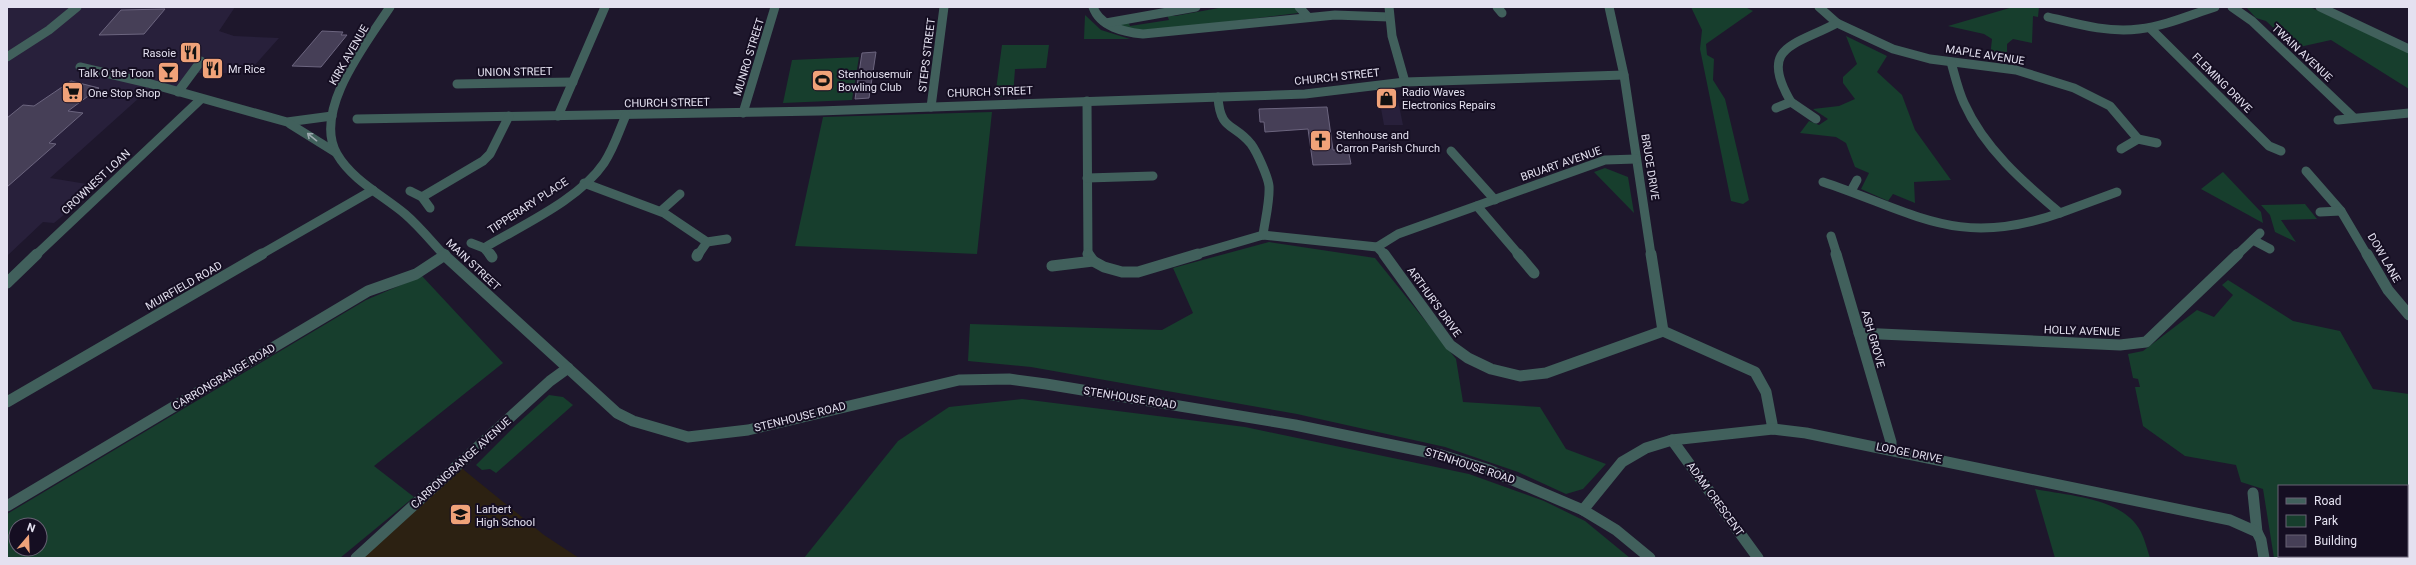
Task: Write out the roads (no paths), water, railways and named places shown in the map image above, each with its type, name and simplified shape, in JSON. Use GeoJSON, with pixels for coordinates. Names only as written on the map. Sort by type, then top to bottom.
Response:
{"type":"FeatureCollection","features":[{"type":"Feature","properties":{"kind":"street"},"geometry":{"type":"LineString","coordinates":[[7,57],[49,30],[77,7]]}},
{"type":"Feature","properties":{"kind":"street","name":"KIRK AVENUE"},"geometry":{"type":"LineString","coordinates":[[332,116],[346,79],[390,7]]}},
{"type":"Feature","properties":{"kind":"street"},"geometry":{"type":"LineString","coordinates":[[558,116],[606,7]]}},
{"type":"Feature","properties":{"kind":"street","name":"MUNRO STREET"},"geometry":{"type":"LineString","coordinates":[[743,113],[775,7]]}},
{"type":"Feature","properties":{"kind":"street","name":"STEPS STREET"},"geometry":{"type":"LineString","coordinates":[[931,107],[944,7]]}},
{"type":"Feature","properties":{"kind":"street"},"geometry":{"type":"LineString","coordinates":[[1093,7],[1099,18],[1106,23],[1120,30],[1143,34],[1308,17],[1353,14],[1389,17]]}},
{"type":"Feature","properties":{"kind":"street"},"geometry":{"type":"LineString","coordinates":[[1106,23],[1196,7]]}},
{"type":"Feature","properties":{"kind":"street"},"geometry":{"type":"LineString","coordinates":[[1299,7],[1308,17]]}},
{"type":"Feature","properties":{"kind":"street"},"geometry":{"type":"LineString","coordinates":[[1389,7],[1389,17],[1405,82]]}},
{"type":"Feature","properties":{"kind":"street","name":"BRUCE DRIVE"},"geometry":{"type":"LineString","coordinates":[[1609,7],[1624,75],[1662,331]]}},
{"type":"Feature","properties":{"kind":"street","name":"MAPLE AVENUE"},"geometry":{"type":"LineString","coordinates":[[1818,7],[1837,22],[1893,49],[1951,62],[2016,70],[2074,88],[2110,106],[2138,139]]}},
{"type":"Feature","properties":{"kind":"street"},"geometry":{"type":"LineString","coordinates":[[2048,17],[2104,29],[2150,28],[2215,7]]}},
{"type":"Feature","properties":{"kind":"street","name":"TWAIN AVENUE"},"geometry":{"type":"LineString","coordinates":[[2232,7],[2252,21],[2354,118]]}},
{"type":"Feature","properties":{"kind":"street"},"geometry":{"type":"LineString","coordinates":[[2320,7],[2409,49]]}},
{"type":"Feature","properties":{"kind":"street"},"geometry":{"type":"LineString","coordinates":[[1816,119],[1790,102],[1779,85],[1775,69],[1777,60],[1792,45],[1822,32],[1837,22]]}},
{"type":"Feature","properties":{"kind":"street","name":"FLEMING DRIVE"},"geometry":{"type":"LineString","coordinates":[[2150,28],[2269,146],[2281,151]]}},
{"type":"Feature","properties":{"kind":"street"},"geometry":{"type":"LineString","coordinates":[[178,92],[201,61]]}},
{"type":"Feature","properties":{"kind":"street"},"geometry":{"type":"LineString","coordinates":[[1951,62],[1964,103],[1995,152],[2013,172],[2060,213]]}},
{"type":"Feature","properties":{"kind":"street","name":"MAIN STREET"},"geometry":{"type":"LineString","coordinates":[[80,67],[288,122],[300,129],[323,147],[335,152],[343,163],[373,190],[406,214],[445,256],[597,395]]}},
{"type":"Feature","properties":{"kind":"street","name":"CHURCH STREET"},"geometry":{"type":"LineString","coordinates":[[357,119],[509,116],[626,116],[931,107],[1305,94],[1405,82],[1624,75]]}},
{"type":"Feature","properties":{"kind":"street","name":"UNION STREET"},"geometry":{"type":"LineString","coordinates":[[456,84],[573,82]]}},
{"type":"Feature","properties":{"kind":"street"},"geometry":{"type":"LineString","coordinates":[[1218,97],[1219,113],[1227,125],[1251,144],[1258,156],[1269,186],[1263,235]]}},
{"type":"Feature","properties":{"kind":"street","name":"CROWNEST LOAN"},"geometry":{"type":"LineString","coordinates":[[7,283],[201,99]]}},
{"type":"Feature","properties":{"kind":"street"},"geometry":{"type":"LineString","coordinates":[[1087,101],[1087,248],[1088,255],[1093,261],[1104,267],[1122,272],[1138,272],[1263,235],[1377,247]]}},
{"type":"Feature","properties":{"kind":"street"},"geometry":{"type":"LineString","coordinates":[[1776,108],[1790,102]]}},
{"type":"Feature","properties":{"kind":"street"},"geometry":{"type":"LineString","coordinates":[[2338,120],[2409,113]]}},
{"type":"Feature","properties":{"kind":"street"},"geometry":{"type":"LineString","coordinates":[[332,116],[332,143],[335,152]]}},
{"type":"Feature","properties":{"kind":"street","name":"MAIN STREET"},"geometry":{"type":"LineString","coordinates":[[288,122],[308,121],[332,116]]}},
{"type":"Feature","properties":{"kind":"street"},"geometry":{"type":"LineString","coordinates":[[422,197],[484,161],[490,154],[509,116]]}},
{"type":"Feature","properties":{"kind":"street","name":"TIPPERARY PLACE"},"geometry":{"type":"LineString","coordinates":[[484,248],[548,209],[584,183],[604,164],[626,116]]}},
{"type":"Feature","properties":{"kind":"street"},"geometry":{"type":"LineString","coordinates":[[2122,149],[2138,139],[2156,143]]}},
{"type":"Feature","properties":{"kind":"street"},"geometry":{"type":"LineString","coordinates":[[1451,151],[1495,200]]}},
{"type":"Feature","properties":{"kind":"street","name":"BRUART AVENUE"},"geometry":{"type":"LineString","coordinates":[[1377,247],[1398,234],[1605,160],[1619,158],[1636,159]]}},
{"type":"Feature","properties":{"kind":"street","name":"DOW LANE"},"geometry":{"type":"LineString","coordinates":[[2306,171],[2341,210],[2388,290],[2409,315]]}},
{"type":"Feature","properties":{"kind":"street"},"geometry":{"type":"LineString","coordinates":[[1087,178],[1153,176]]}},
{"type":"Feature","properties":{"kind":"street"},"geometry":{"type":"LineString","coordinates":[[1851,190],[1857,180]]}},
{"type":"Feature","properties":{"kind":"street"},"geometry":{"type":"LineString","coordinates":[[1823,182],[1851,190],[1908,214],[1944,225],[1987,228],[2037,222],[2117,192]]}},
{"type":"Feature","properties":{"kind":"street","name":"TIPPERARY PLACE"},"geometry":{"type":"LineString","coordinates":[[584,183],[662,210],[707,242]]}},
{"type":"Feature","properties":{"kind":"street","name":"MUIRFIELD ROAD"},"geometry":{"type":"LineString","coordinates":[[7,402],[373,190]]}},
{"type":"Feature","properties":{"kind":"street"},"geometry":{"type":"LineString","coordinates":[[410,191],[422,197],[430,208]]}},
{"type":"Feature","properties":{"kind":"street"},"geometry":{"type":"LineString","coordinates":[[662,210],[680,194]]}},
{"type":"Feature","properties":{"kind":"street"},"geometry":{"type":"LineString","coordinates":[[1477,206],[1534,273]]}},
{"type":"Feature","properties":{"kind":"street"},"geometry":{"type":"LineString","coordinates":[[2320,212],[2341,210]]}},
{"type":"Feature","properties":{"kind":"street","name":"ASH GROVE"},"geometry":{"type":"LineString","coordinates":[[1831,236],[1891,442],[1891,450]]}},
{"type":"Feature","properties":{"kind":"street","name":"HOLLY AVENUE"},"geometry":{"type":"LineString","coordinates":[[1859,333],[2120,345],[2146,342],[2256,236],[2270,249]]}},
{"type":"Feature","properties":{"kind":"street"},"geometry":{"type":"LineString","coordinates":[[697,256],[707,242],[727,239]]}},
{"type":"Feature","properties":{"kind":"street","name":"TIPPERARY PLACE"},"geometry":{"type":"LineString","coordinates":[[470,243],[484,248],[492,257]]}},
{"type":"Feature","properties":{"kind":"street","name":"ARTHUR'S DRIVE"},"geometry":{"type":"LineString","coordinates":[[1377,247],[1387,258],[1450,345],[1468,358],[1491,369],[1520,376],[1546,373],[1631,344],[1662,331]]}},
{"type":"Feature","properties":{"kind":"street","name":"CARRONGRANGE ROAD"},"geometry":{"type":"LineString","coordinates":[[7,506],[368,291],[416,274],[445,256]]}},
{"type":"Feature","properties":{"kind":"street"},"geometry":{"type":"LineString","coordinates":[[1052,266],[1093,261]]}},
{"type":"Feature","properties":{"kind":"street"},"geometry":{"type":"LineString","coordinates":[[1662,331],[1755,372],[1762,379],[1766,388],[1773,430]]}},
{"type":"Feature","properties":{"kind":"street","name":"CARRONGRANGE AVENUE"},"geometry":{"type":"LineString","coordinates":[[356,558],[550,381],[568,368]]}},
{"type":"Feature","properties":{"kind":"street","name":"STENHOUSE ROAD"},"geometry":{"type":"LineString","coordinates":[[597,395],[617,413],[633,421],[672,433],[695,436],[748,430],[959,380],[1009,379],[1295,425],[1442,454],[1489,470],[1583,510],[1616,530],[1650,558]]}},
{"type":"Feature","properties":{"kind":"street","name":"LODGE DRIVE"},"geometry":{"type":"LineString","coordinates":[[1583,510],[1622,462],[1646,448],[1672,440],[1773,430],[1806,433],[2230,520],[2257,532]]}},
{"type":"Feature","properties":{"kind":"street","name":"ADAM CRESCENT"},"geometry":{"type":"LineString","coordinates":[[1672,440],[1758,558]]}},
{"type":"Feature","properties":{"kind":"street"},"geometry":{"type":"LineString","coordinates":[[2253,493],[2257,532],[2261,540],[2264,558]]}},
{"type":"Feature","properties":{"kind":"place","name":"Rasoie"},"geometry":{"type":"Point","coordinates":[191,53]}},
{"type":"Feature","properties":{"kind":"place","name":"Mr Rice"},"geometry":{"type":"Point","coordinates":[213,69]}},
{"type":"Feature","properties":{"kind":"place","name":"Talk O the Toon"},"geometry":{"type":"Point","coordinates":[169,73]}},
{"type":"Feature","properties":{"kind":"place","name":"Stenhousemuir Bowling Club"},"geometry":{"type":"Point","coordinates":[822,80]}},
{"type":"Feature","properties":{"kind":"place","name":"One Stop Shop"},"geometry":{"type":"Point","coordinates":[72,93]}},
{"type":"Feature","properties":{"kind":"place","name":"Radio Waves Electronics Repairs"},"geometry":{"type":"Point","coordinates":[1386,98]}},
{"type":"Feature","properties":{"kind":"place","name":"Stenhouse and Carron Parish Church"},"geometry":{"type":"Point","coordinates":[1321,141]}},
{"type":"Feature","properties":{"kind":"place","name":"Larbert High School"},"geometry":{"type":"Point","coordinates":[461,515]}}]}
